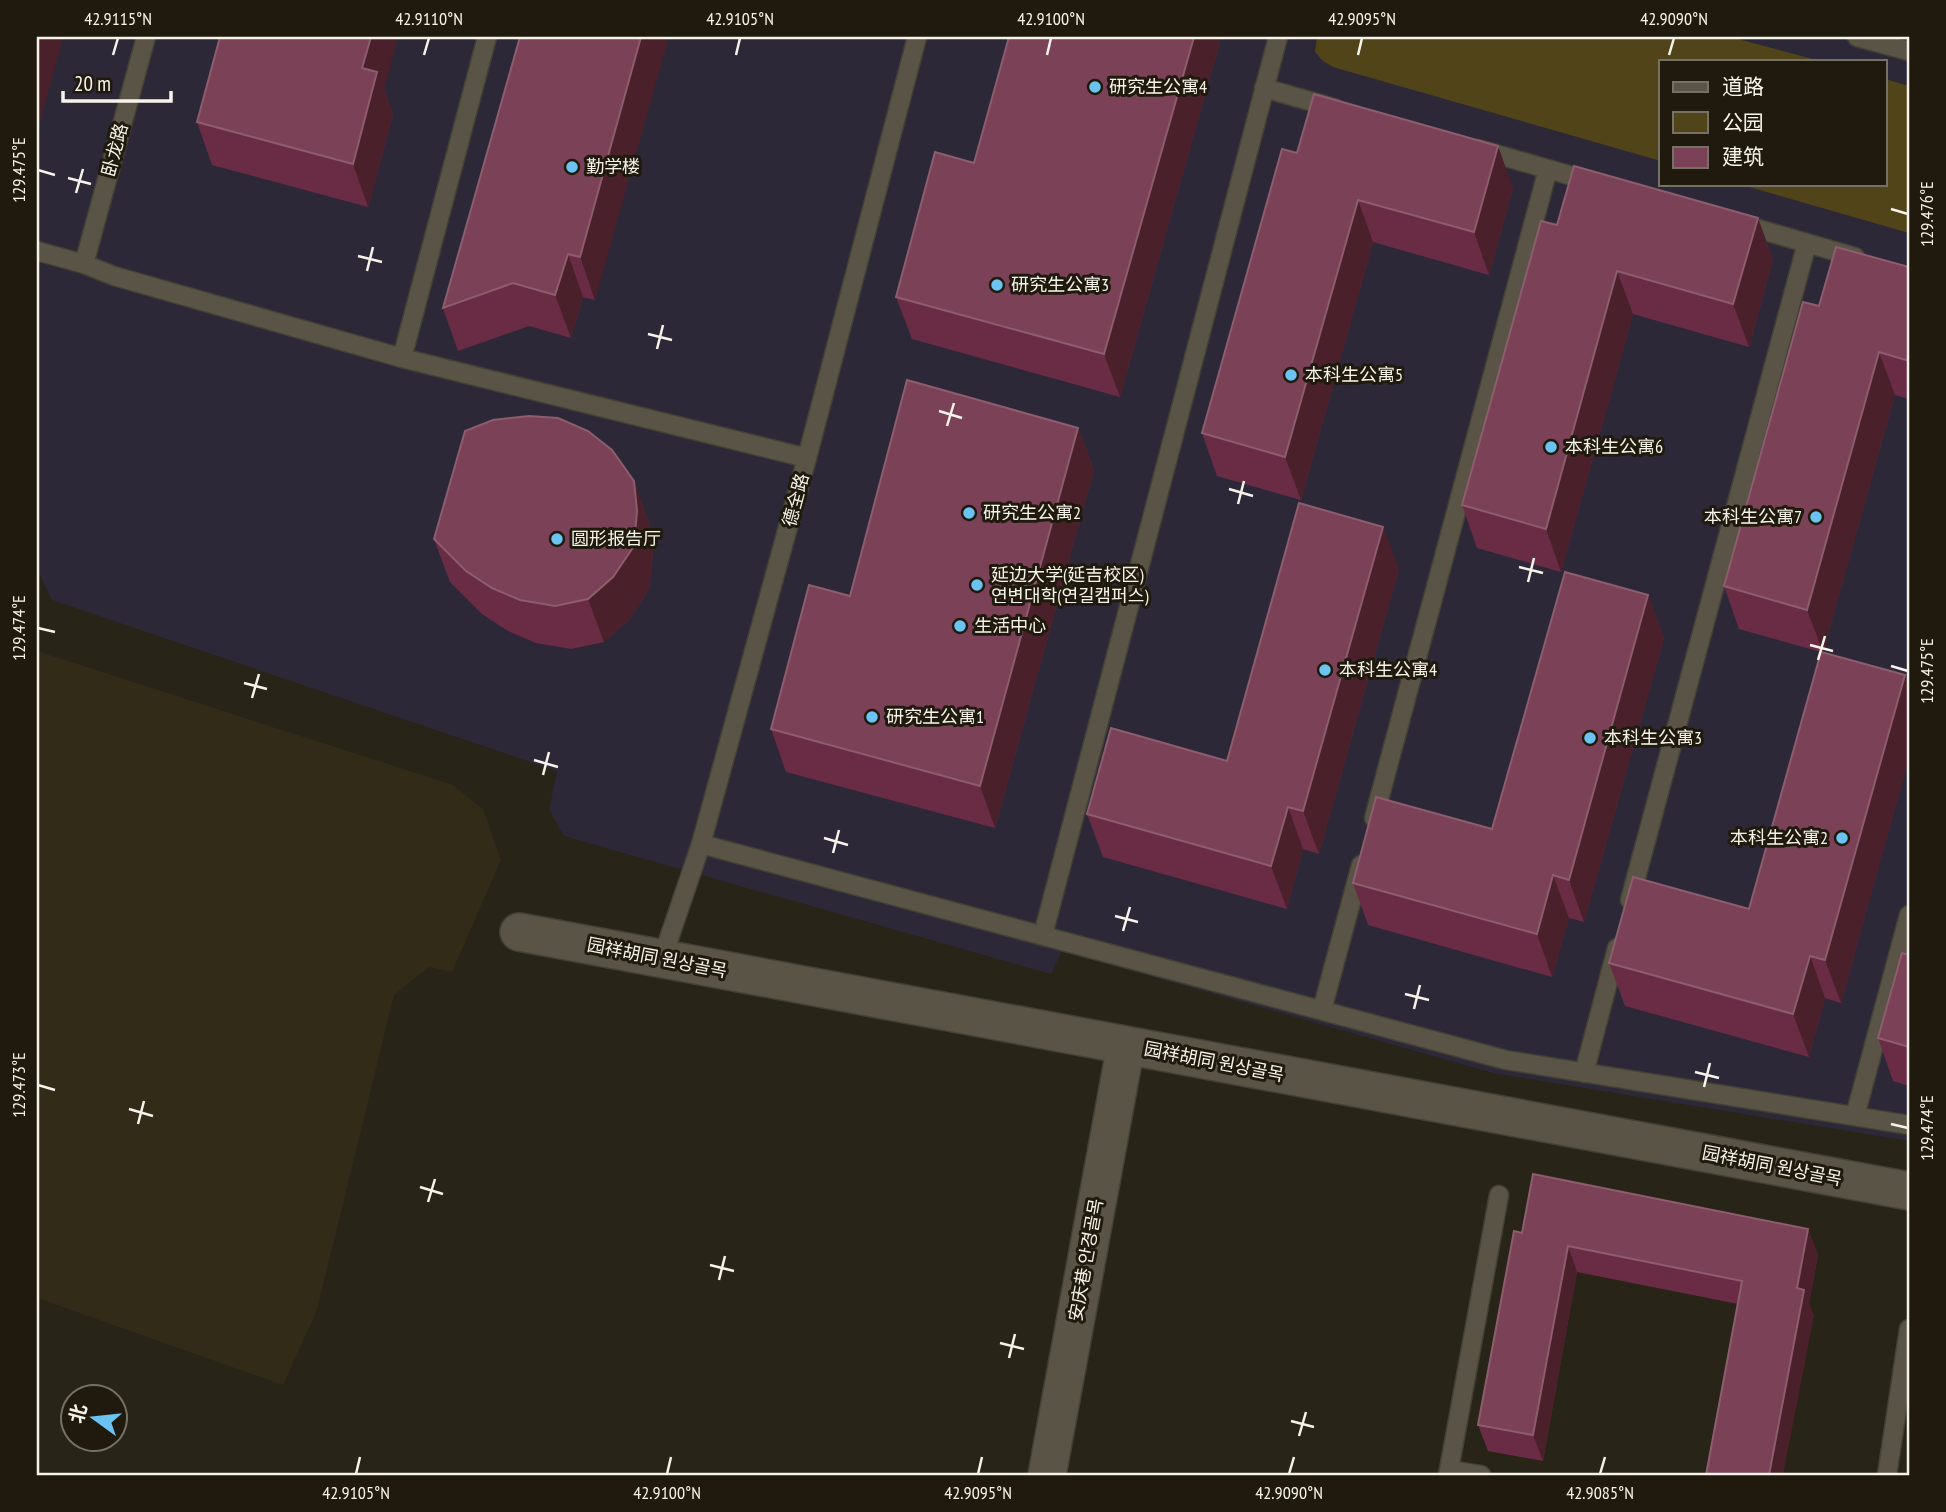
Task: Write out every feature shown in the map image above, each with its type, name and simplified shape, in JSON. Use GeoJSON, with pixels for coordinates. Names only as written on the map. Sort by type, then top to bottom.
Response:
{"type":"FeatureCollection","features":[{"type":"Feature","properties":{"kind":"street","name":"园祥胡同 원상골목"},"geometry":{"type":"LineString","coordinates":[[519,932],[1909,1191]]}},
{"type":"Feature","properties":{"kind":"street","name":"安庆巷 안경골목"},"geometry":{"type":"LineString","coordinates":[[1047,1475],[1126,1045]]}},
{"type":"Feature","properties":{"kind":"lane","name":"卧龙路"},"geometry":{"type":"LineString","coordinates":[[84,264],[146,37]]}},
{"type":"Feature","properties":{"kind":"lane"},"geometry":{"type":"LineString","coordinates":[[402,358],[487,37]]}},
{"type":"Feature","properties":{"kind":"lane","name":"德全路"},"geometry":{"type":"LineString","coordinates":[[662,958],[701,844],[807,458],[917,37]]}},
{"type":"Feature","properties":{"kind":"lane"},"geometry":{"type":"LineString","coordinates":[[1043,935],[1278,37]]}},
{"type":"Feature","properties":{"kind":"lane"},"geometry":{"type":"LineString","coordinates":[[1861,37],[1909,51]]}},
{"type":"Feature","properties":{"kind":"lane"},"geometry":{"type":"LineString","coordinates":[[1264,88],[1354,114]]}},
{"type":"Feature","properties":{"kind":"lane"},"geometry":{"type":"LineString","coordinates":[[1458,144],[1613,188]]}},
{"type":"Feature","properties":{"kind":"lane"},"geometry":{"type":"LineString","coordinates":[[1322,1010],[1548,169]]}},
{"type":"Feature","properties":{"kind":"lane"},"geometry":{"type":"LineString","coordinates":[[1729,221],[1871,261]]}},
{"type":"Feature","properties":{"kind":"lane"},"geometry":{"type":"LineString","coordinates":[[1584,1073],[1807,243]]}},
{"type":"Feature","properties":{"kind":"lane"},"geometry":{"type":"LineString","coordinates":[[37,251],[84,264],[114,276],[402,358],[807,458]]}},
{"type":"Feature","properties":{"kind":"lane"},"geometry":{"type":"LineString","coordinates":[[701,844],[1506,1060],[1909,1125]]}},
{"type":"Feature","properties":{"kind":"lane"},"geometry":{"type":"LineString","coordinates":[[1855,1116],[1909,915]]}},
{"type":"Feature","properties":{"kind":"lane"},"geometry":{"type":"LineString","coordinates":[[1480,1475],[1448,1473],[1499,1195]]}},
{"type":"Feature","properties":{"kind":"lane"},"geometry":{"type":"LineString","coordinates":[[1887,1475],[1909,1329]]}},
{"type":"Feature","properties":{"kind":"shaded area","name":"延边大学(延吉校区) 연변대학(연길캠퍼스)"},"geometry":{"type":"Polygon","coordinates":[[[37,37],[1909,37],[1909,1141],[1493,1073],[1062,951],[1051,974],[564,836],[549,810],[557,771],[52,600],[37,569],[37,37]]]}},
{"type":"Feature","properties":{"kind":"shaded area"},"geometry":{"type":"Polygon","coordinates":[[[37,651],[453,785],[483,809],[501,860],[452,972],[429,967],[394,995],[317,1310],[283,1385],[37,1298],[37,651]]]}},
{"type":"Feature","properties":{"kind":"green space"},"geometry":{"type":"Polygon","coordinates":[[[1317,37],[1730,37],[1816,60],[1659,60],[1659,160],[1333,67],[1315,52],[1317,37]]]}},
{"type":"Feature","properties":{"kind":"green space"},"geometry":{"type":"Polygon","coordinates":[[[1886,79],[1909,86],[1909,233],[1746,186],[1886,186],[1886,79]]]}},
{"type":"Feature","properties":{"kind":"building"},"geometry":{"type":"Polygon","coordinates":[[[220,37],[371,37],[362,68],[377,72],[353,164],[197,122],[220,37]]]}},
{"type":"Feature","properties":{"kind":"building","name":"勤学楼"},"geometry":{"type":"Polygon","coordinates":[[[520,37],[641,37],[580,257],[568,254],[555,295],[513,283],[443,308],[520,37]]]}},
{"type":"Feature","properties":{"kind":"building"},"geometry":{"type":"Polygon","coordinates":[[[1009,37],[1194,37],[1104,354],[896,297],[935,152],[974,163],[1009,37]]]}},
{"type":"Feature","properties":{"kind":"building","name":"本科生公寓5"},"geometry":{"type":"Polygon","coordinates":[[[1314,94],[1498,146],[1474,232],[1358,200],[1285,457],[1202,433],[1282,149],[1297,153],[1314,94]]]}},
{"type":"Feature","properties":{"kind":"building","name":"本科生公寓6"},"geometry":{"type":"Polygon","coordinates":[[[1574,166],[1758,218],[1733,304],[1617,271],[1546,529],[1462,505],[1541,221],[1557,225],[1574,166]]]}},
{"type":"Feature","properties":{"kind":"building","name":"本科生公寓7"},"geometry":{"type":"Polygon","coordinates":[[[1836,247],[1909,267],[1909,361],[1879,352],[1807,610],[1724,586],[1803,302],[1819,306],[1836,247]]]}},
{"type":"Feature","properties":{"kind":"building","name":"生活中心"},"geometry":{"type":"Polygon","coordinates":[[[907,380],[1078,428],[980,786],[771,729],[809,585],[850,596],[907,380]]]}},
{"type":"Feature","properties":{"kind":"building","name":"圆形报告厅"},"geometry":{"type":"Polygon","coordinates":[[[529,416],[558,418],[588,431],[612,450],[634,481],[637,511],[634,546],[613,577],[588,599],[555,606],[520,600],[492,588],[466,571],[434,539],[465,431],[493,420],[529,416]]]}},
{"type":"Feature","properties":{"kind":"building"},"geometry":{"type":"Polygon","coordinates":[[[1299,503],[1383,527],[1303,811],[1288,807],[1271,866],[1087,814],[1111,728],[1227,761],[1299,503]]]}},
{"type":"Feature","properties":{"kind":"building"},"geometry":{"type":"Polygon","coordinates":[[[1565,572],[1648,595],[1569,880],[1553,875],[1537,934],[1353,883],[1376,797],[1492,829],[1565,572]]]}},
{"type":"Feature","properties":{"kind":"building"},"geometry":{"type":"Polygon","coordinates":[[[1821,652],[1905,675],[1825,960],[1810,956],[1793,1014],[1609,963],[1633,877],[1749,909],[1821,652]]]}},
{"type":"Feature","properties":{"kind":"building"},"geometry":{"type":"Polygon","coordinates":[[[1902,953],[1909,955],[1909,1047],[1878,1038],[1902,953]]]}},
{"type":"Feature","properties":{"kind":"building"},"geometry":{"type":"Polygon","coordinates":[[[1533,1174],[1808,1229],[1797,1288],[1804,1290],[1769,1475],[1706,1475],[1742,1281],[1568,1246],[1533,1435],[1478,1425],[1514,1231],[1522,1233],[1533,1174]]]}},
{"type":"Feature","properties":{"kind":"place","name":"研究生公寓4"},"geometry":{"type":"Point","coordinates":[1095,87]}},
{"type":"Feature","properties":{"kind":"place","name":"勤学楼"},"geometry":{"type":"Point","coordinates":[572,167]}},
{"type":"Feature","properties":{"kind":"place","name":"研究生公寓3"},"geometry":{"type":"Point","coordinates":[997,285]}},
{"type":"Feature","properties":{"kind":"place","name":"本科生公寓5"},"geometry":{"type":"Point","coordinates":[1291,375]}},
{"type":"Feature","properties":{"kind":"place","name":"本科生公寓6"},"geometry":{"type":"Point","coordinates":[1551,447]}},
{"type":"Feature","properties":{"kind":"place","name":"研究生公寓2"},"geometry":{"type":"Point","coordinates":[969,513]}},
{"type":"Feature","properties":{"kind":"place","name":"本科生公寓7"},"geometry":{"type":"Point","coordinates":[1816,517]}},
{"type":"Feature","properties":{"kind":"place","name":"圆形报告厅"},"geometry":{"type":"Point","coordinates":[557,539]}},
{"type":"Feature","properties":{"kind":"place","name":"延边大学(延吉校区) 연변대학(연길캠퍼스)"},"geometry":{"type":"Point","coordinates":[977,585]}},
{"type":"Feature","properties":{"kind":"place","name":"生活中心"},"geometry":{"type":"Point","coordinates":[960,626]}},
{"type":"Feature","properties":{"kind":"place","name":"本科生公寓4"},"geometry":{"type":"Point","coordinates":[1325,670]}},
{"type":"Feature","properties":{"kind":"place","name":"研究生公寓1"},"geometry":{"type":"Point","coordinates":[872,717]}},
{"type":"Feature","properties":{"kind":"place","name":"本科生公寓3"},"geometry":{"type":"Point","coordinates":[1590,738]}},
{"type":"Feature","properties":{"kind":"place","name":"本科生公寓2"},"geometry":{"type":"Point","coordinates":[1842,838]}}]}
